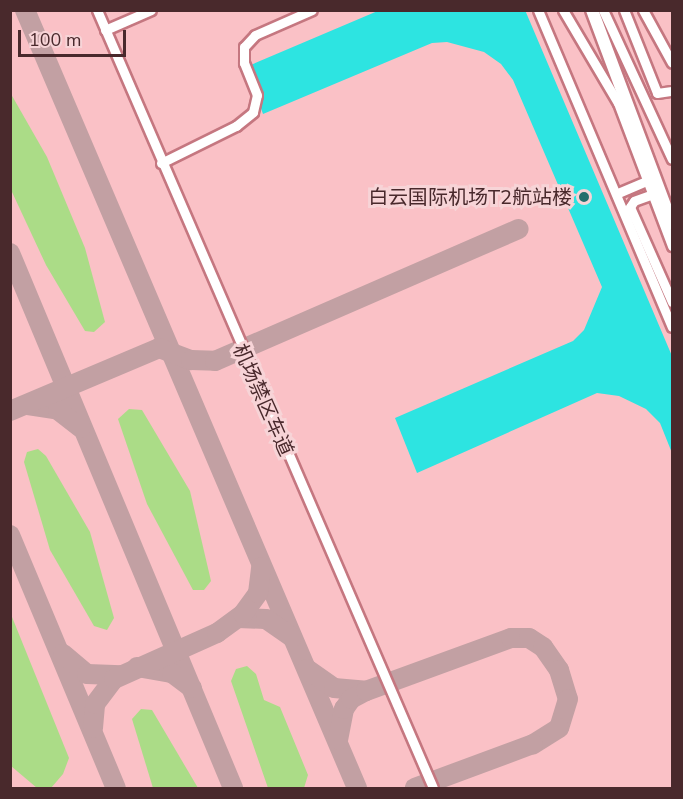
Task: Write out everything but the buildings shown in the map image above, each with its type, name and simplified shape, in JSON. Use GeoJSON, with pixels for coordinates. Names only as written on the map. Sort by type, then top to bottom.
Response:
{"type":"FeatureCollection","features":[{"type":"Feature","properties":{"kind":"main road"},"geometry":{"type":"LineString","coordinates":[[592,10],[672,224]]}},
{"type":"Feature","properties":{"kind":"street","name":"机场禁区车道"},"geometry":{"type":"LineString","coordinates":[[97,10],[161,163],[433,789]]}},
{"type":"Feature","properties":{"kind":"street"},"geometry":{"type":"LineString","coordinates":[[105,30],[151,10]]}},
{"type":"Feature","properties":{"kind":"street"},"geometry":{"type":"LineString","coordinates":[[161,163],[236,126],[253,112],[257,95],[243,63],[244,47],[255,35],[312,10]]}},
{"type":"Feature","properties":{"kind":"street"},"geometry":{"type":"LineString","coordinates":[[538,10],[618,193],[672,327]]}},
{"type":"Feature","properties":{"kind":"street"},"geometry":{"type":"LineString","coordinates":[[563,10],[618,103],[672,246]]}},
{"type":"Feature","properties":{"kind":"street"},"geometry":{"type":"LineString","coordinates":[[603,10],[622,59],[657,119],[672,159]]}},
{"type":"Feature","properties":{"kind":"street"},"geometry":{"type":"LineString","coordinates":[[624,10],[657,93],[672,91]]}},
{"type":"Feature","properties":{"kind":"street"},"geometry":{"type":"LineString","coordinates":[[643,10],[672,63]]}},
{"type":"Feature","properties":{"kind":"street"},"geometry":{"type":"LineString","coordinates":[[618,193],[648,180]]}},
{"type":"Feature","properties":{"kind":"street"},"geometry":{"type":"LineString","coordinates":[[653,194],[634,201],[630,207],[672,302]]}},
{"type":"Feature","properties":{"kind":"shaded area"},"geometry":{"type":"Polygon","coordinates":[[[10,11],[672,11],[672,788],[10,788],[10,11]]]}},
{"type":"Feature","properties":{"kind":"green space"},"geometry":{"type":"Polygon","coordinates":[[[11,94],[47,157],[85,248],[105,322],[94,332],[85,331],[46,265],[12,192],[11,94]]]}},
{"type":"Feature","properties":{"kind":"green space"},"geometry":{"type":"Polygon","coordinates":[[[129,409],[142,410],[190,491],[211,581],[204,590],[193,590],[147,504],[118,419],[129,409]]]}},
{"type":"Feature","properties":{"kind":"green space"},"geometry":{"type":"Polygon","coordinates":[[[38,449],[46,456],[90,532],[114,618],[107,630],[94,626],[50,550],[24,462],[27,452],[38,449]]]}},
{"type":"Feature","properties":{"kind":"green space"},"geometry":{"type":"Polygon","coordinates":[[[10,612],[69,758],[63,774],[51,788],[37,788],[11,766],[10,612]]]}},
{"type":"Feature","properties":{"kind":"green space"},"geometry":{"type":"Polygon","coordinates":[[[247,666],[256,674],[264,700],[280,707],[308,775],[304,788],[268,788],[231,681],[236,669],[247,666]]]}},
{"type":"Feature","properties":{"kind":"green space"},"geometry":{"type":"Polygon","coordinates":[[[141,709],[152,710],[198,788],[153,788],[132,719],[141,709]]]}},
{"type":"Feature","properties":{"kind":"taxiway"},"geometry":{"type":"LineString","coordinates":[[25,10],[357,788]]}},
{"type":"Feature","properties":{"kind":"taxiway"},"geometry":{"type":"LineString","coordinates":[[10,411],[159,348],[191,360],[215,361],[518,229]]}},
{"type":"Feature","properties":{"kind":"taxiway"},"geometry":{"type":"LineString","coordinates":[[10,253],[233,788]]}},
{"type":"Feature","properties":{"kind":"taxiway"},"geometry":{"type":"LineString","coordinates":[[28,405],[58,410],[81,428]]}},
{"type":"Feature","properties":{"kind":"taxiway"},"geometry":{"type":"LineString","coordinates":[[10,535],[116,788]]}},
{"type":"Feature","properties":{"kind":"taxiway"},"geometry":{"type":"LineString","coordinates":[[93,728],[95,704],[114,679],[217,633],[243,614],[258,593],[261,567]]}},
{"type":"Feature","properties":{"kind":"taxiway"},"geometry":{"type":"LineString","coordinates":[[238,618],[266,619],[292,637]]}},
{"type":"Feature","properties":{"kind":"taxiway"},"geometry":{"type":"LineString","coordinates":[[338,740],[344,709],[351,699],[366,691],[511,638],[529,638],[543,647],[559,670],[568,699],[559,728],[533,744],[415,788]]}},
{"type":"Feature","properties":{"kind":"taxiway"},"geometry":{"type":"LineString","coordinates":[[63,654],[87,674],[121,675]]}},
{"type":"Feature","properties":{"kind":"taxiway"},"geometry":{"type":"LineString","coordinates":[[137,667],[172,673],[192,688]]}},
{"type":"Feature","properties":{"kind":"taxiway"},"geometry":{"type":"LineString","coordinates":[[307,669],[334,688],[366,691]]}},
{"type":"Feature","properties":{"kind":"place","name":"白云国际机场T2航站楼"},"geometry":{"type":"Point","coordinates":[584,197]}}]}
